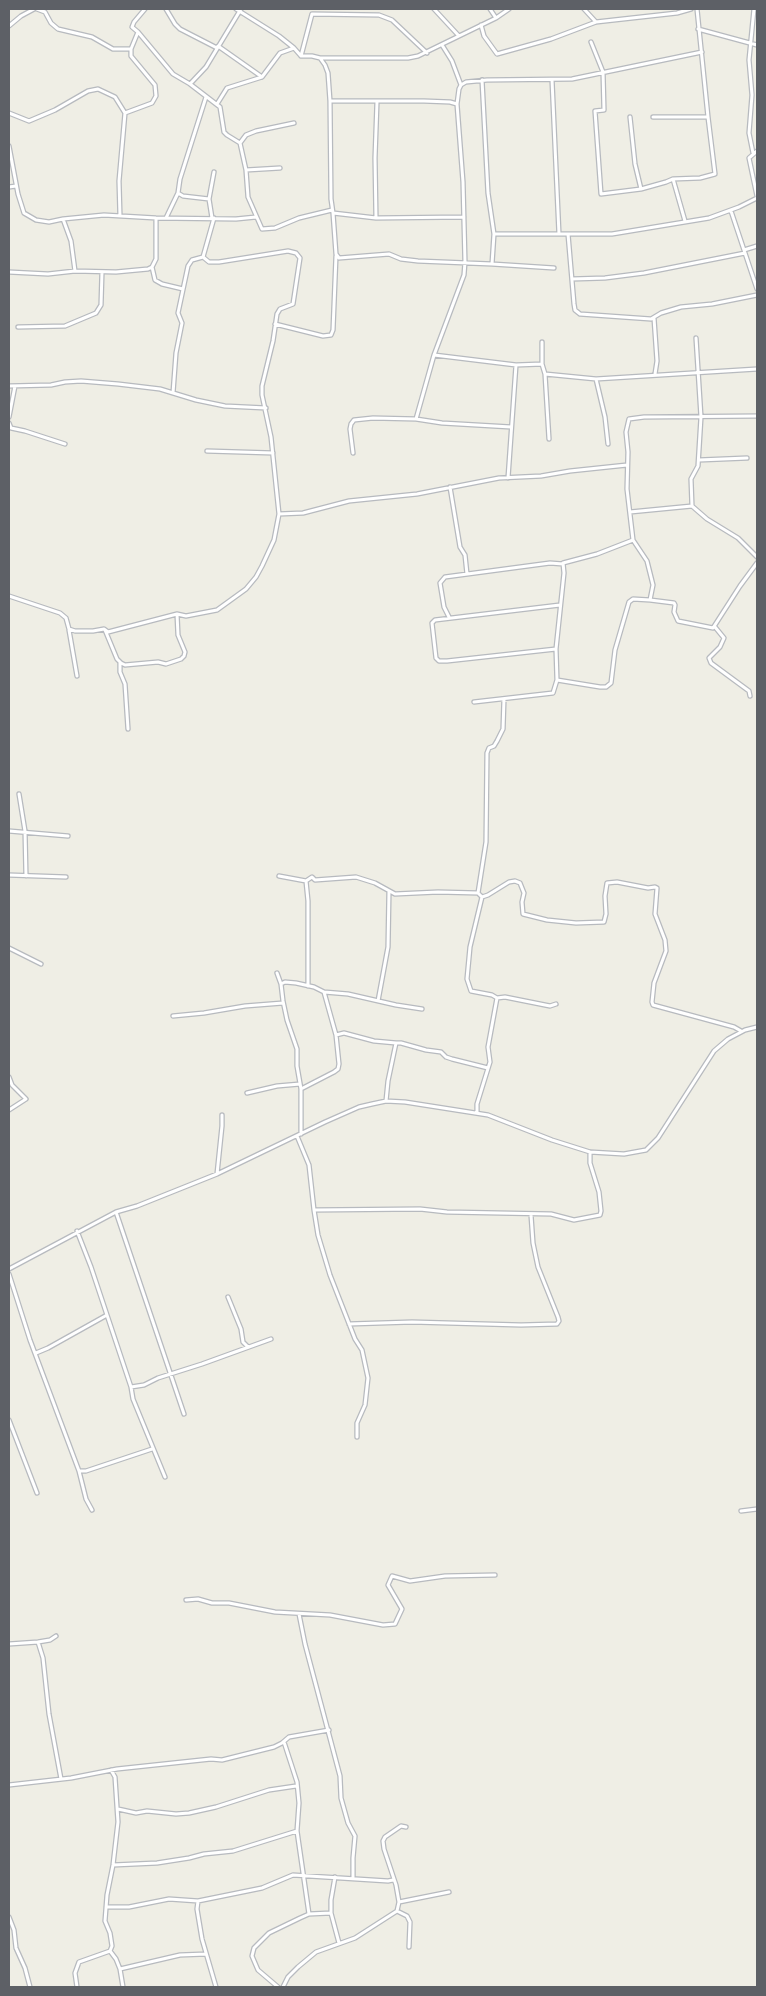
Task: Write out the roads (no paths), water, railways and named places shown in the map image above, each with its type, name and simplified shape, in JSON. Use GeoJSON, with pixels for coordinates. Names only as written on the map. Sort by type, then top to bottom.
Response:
{"type":"FeatureCollection","features":[{"type":"Feature","properties":{"kind":"street"},"geometry":{"type":"LineString","coordinates":[[28,9],[45,12],[51,23],[58,29],[92,37],[113,49],[131,49]]}},
{"type":"Feature","properties":{"kind":"street"},"geometry":{"type":"LineString","coordinates":[[9,26],[21,16],[35,9]]}},
{"type":"Feature","properties":{"kind":"street"},"geometry":{"type":"LineString","coordinates":[[145,9],[134,22],[132,28],[138,32],[149,48],[173,74],[217,104],[221,109],[224,132],[240,143],[246,170],[246,192],[259,227],[264,230],[275,228],[307,216],[333,212],[376,218],[464,217]]}},
{"type":"Feature","properties":{"kind":"street"},"geometry":{"type":"LineString","coordinates":[[166,9],[180,29],[217,48],[218,46],[262,76]]}},
{"type":"Feature","properties":{"kind":"street"},"geometry":{"type":"LineString","coordinates":[[236,9],[253,18],[294,48],[301,56],[320,58],[408,58],[427,53],[496,18],[509,9]]}},
{"type":"Feature","properties":{"kind":"street"},"geometry":{"type":"LineString","coordinates":[[375,9],[379,15]]}},
{"type":"Feature","properties":{"kind":"street"},"geometry":{"type":"LineString","coordinates":[[434,9],[459,36]]}},
{"type":"Feature","properties":{"kind":"street"},"geometry":{"type":"LineString","coordinates":[[490,9],[496,18]]}},
{"type":"Feature","properties":{"kind":"street"},"geometry":{"type":"LineString","coordinates":[[584,9],[596,22]]}},
{"type":"Feature","properties":{"kind":"street"},"geometry":{"type":"LineString","coordinates":[[481,25],[484,36],[497,54],[551,39],[596,22],[688,9]]}},
{"type":"Feature","properties":{"kind":"street"},"geometry":{"type":"LineString","coordinates":[[591,42],[603,72],[604,110],[595,111],[601,194],[641,188],[666,182],[673,178],[700,178],[715,174],[697,9]]}},
{"type":"Feature","properties":{"kind":"street"},"geometry":{"type":"LineString","coordinates":[[753,153],[749,133],[752,95],[748,69],[754,9]]}},
{"type":"Feature","properties":{"kind":"street"},"geometry":{"type":"LineString","coordinates":[[190,84],[206,67],[241,11]]}},
{"type":"Feature","properties":{"kind":"street"},"geometry":{"type":"LineString","coordinates":[[301,56],[312,14],[379,15],[392,20],[427,53]]}},
{"type":"Feature","properties":{"kind":"street"},"geometry":{"type":"LineString","coordinates":[[698,29],[757,45]]}},
{"type":"Feature","properties":{"kind":"street"},"geometry":{"type":"LineString","coordinates":[[125,113],[152,103],[156,96],[155,85],[130,56],[138,32]]}},
{"type":"Feature","properties":{"kind":"street"},"geometry":{"type":"LineString","coordinates":[[416,419],[434,355],[464,274],[465,262],[464,217],[456,104],[461,85],[452,61],[442,45]]}},
{"type":"Feature","properties":{"kind":"street"},"geometry":{"type":"LineString","coordinates":[[217,104],[227,88],[262,76],[280,53],[294,48]]}},
{"type":"Feature","properties":{"kind":"street"},"geometry":{"type":"LineString","coordinates":[[461,85],[466,82],[482,80],[572,79],[702,52]]}},
{"type":"Feature","properties":{"kind":"street"},"geometry":{"type":"LineString","coordinates":[[275,324],[323,336],[331,335],[333,330],[336,256],[330,101],[328,73],[320,58]]}},
{"type":"Feature","properties":{"kind":"street"},"geometry":{"type":"LineString","coordinates":[[482,80],[488,193],[494,234],[492,264]]}},
{"type":"Feature","properties":{"kind":"street"},"geometry":{"type":"LineString","coordinates":[[552,80],[559,234]]}},
{"type":"Feature","properties":{"kind":"street"},"geometry":{"type":"LineString","coordinates":[[9,113],[29,121],[55,110],[88,91],[98,89],[115,97],[125,113],[120,181],[120,216]]}},
{"type":"Feature","properties":{"kind":"street"},"geometry":{"type":"LineString","coordinates":[[166,218],[178,193],[180,179],[206,97]]}},
{"type":"Feature","properties":{"kind":"street"},"geometry":{"type":"LineString","coordinates":[[330,101],[442,102],[456,104]]}},
{"type":"Feature","properties":{"kind":"street"},"geometry":{"type":"LineString","coordinates":[[376,218],[375,158],[377,102]]}},
{"type":"Feature","properties":{"kind":"street"},"geometry":{"type":"LineString","coordinates":[[630,117],[635,164],[641,188]]}},
{"type":"Feature","properties":{"kind":"street"},"geometry":{"type":"LineString","coordinates":[[653,118],[708,117]]}},
{"type":"Feature","properties":{"kind":"street"},"geometry":{"type":"LineString","coordinates":[[240,143],[246,135],[256,131],[294,123]]}},
{"type":"Feature","properties":{"kind":"street"},"geometry":{"type":"LineString","coordinates":[[9,146],[21,206],[28,216],[36,220],[120,216],[156,218],[256,217]]}},
{"type":"Feature","properties":{"kind":"street"},"geometry":{"type":"LineString","coordinates":[[494,234],[612,234],[670,226],[685,221],[709,218],[757,197],[749,158],[757,151]]}},
{"type":"Feature","properties":{"kind":"street"},"geometry":{"type":"LineString","coordinates":[[246,170],[280,168]]}},
{"type":"Feature","properties":{"kind":"street"},"geometry":{"type":"LineString","coordinates":[[203,256],[213,218],[209,199],[214,172]]}},
{"type":"Feature","properties":{"kind":"street"},"geometry":{"type":"LineString","coordinates":[[673,178],[685,221]]}},
{"type":"Feature","properties":{"kind":"street"},"geometry":{"type":"LineString","coordinates":[[9,187],[16,186]]}},
{"type":"Feature","properties":{"kind":"street"},"geometry":{"type":"LineString","coordinates":[[178,193],[183,196],[209,199]]}},
{"type":"Feature","properties":{"kind":"street"},"geometry":{"type":"LineString","coordinates":[[731,210],[757,289]]}},
{"type":"Feature","properties":{"kind":"street"},"geometry":{"type":"LineString","coordinates":[[156,218],[156,259],[152,267],[155,280],[162,284],[183,289]]}},
{"type":"Feature","properties":{"kind":"street"},"geometry":{"type":"LineString","coordinates":[[63,219],[70,241],[74,271]]}},
{"type":"Feature","properties":{"kind":"street"},"geometry":{"type":"LineString","coordinates":[[568,234],[575,310],[580,314],[651,318],[681,307],[712,304],[757,295]]}},
{"type":"Feature","properties":{"kind":"street"},"geometry":{"type":"LineString","coordinates":[[572,279],[604,278],[644,272],[745,252],[757,246]]}},
{"type":"Feature","properties":{"kind":"street"},"geometry":{"type":"LineString","coordinates":[[69,629],[82,632],[104,629],[108,632],[177,614],[186,616],[217,610],[246,589],[256,577],[274,540],[279,514],[273,453],[262,386],[278,311],[291,306],[294,302],[300,258],[296,253],[288,251],[219,262],[209,262],[203,256]]}},
{"type":"Feature","properties":{"kind":"street"},"geometry":{"type":"LineString","coordinates":[[336,256],[342,258],[389,254],[409,260],[554,268]]}},
{"type":"Feature","properties":{"kind":"street"},"geometry":{"type":"LineString","coordinates":[[173,394],[176,353],[182,323],[178,313],[188,263],[203,256]]}},
{"type":"Feature","properties":{"kind":"street"},"geometry":{"type":"LineString","coordinates":[[9,272],[48,274],[74,271],[132,270],[152,267]]}},
{"type":"Feature","properties":{"kind":"street"},"geometry":{"type":"LineString","coordinates":[[18,326],[65,326],[96,313],[101,305],[102,272]]}},
{"type":"Feature","properties":{"kind":"street"},"geometry":{"type":"LineString","coordinates":[[651,318],[654,318],[655,374]]}},
{"type":"Feature","properties":{"kind":"street"},"geometry":{"type":"LineString","coordinates":[[692,506],[692,479],[699,460],[701,417],[700,373],[696,338]]}},
{"type":"Feature","properties":{"kind":"street"},"geometry":{"type":"LineString","coordinates":[[542,342],[542,364],[545,374],[549,439]]}},
{"type":"Feature","properties":{"kind":"street"},"geometry":{"type":"LineString","coordinates":[[434,355],[516,365],[542,364]]}},
{"type":"Feature","properties":{"kind":"street"},"geometry":{"type":"LineString","coordinates":[[508,478],[516,365]]}},
{"type":"Feature","properties":{"kind":"street"},"geometry":{"type":"LineString","coordinates":[[545,374],[596,379],[655,374],[757,370]]}},
{"type":"Feature","properties":{"kind":"street"},"geometry":{"type":"LineString","coordinates":[[596,379],[605,417],[608,444]]}},
{"type":"Feature","properties":{"kind":"street"},"geometry":{"type":"LineString","coordinates":[[9,386],[51,385],[65,382],[100,382],[160,389],[173,394],[225,406],[266,408]]}},
{"type":"Feature","properties":{"kind":"street"},"geometry":{"type":"LineString","coordinates":[[9,417],[15,386]]}},
{"type":"Feature","properties":{"kind":"street"},"geometry":{"type":"LineString","coordinates":[[650,600],[653,586],[647,561],[633,540],[627,489],[626,432],[630,419],[644,417],[757,416]]}},
{"type":"Feature","properties":{"kind":"street"},"geometry":{"type":"LineString","coordinates":[[352,453],[350,429],[354,420],[373,418],[416,419],[442,423],[511,427]]}},
{"type":"Feature","properties":{"kind":"street"},"geometry":{"type":"LineString","coordinates":[[9,423],[11,428],[38,434],[65,444]]}},
{"type":"Feature","properties":{"kind":"street"},"geometry":{"type":"LineString","coordinates":[[207,451],[273,453]]}},
{"type":"Feature","properties":{"kind":"street"},"geometry":{"type":"LineString","coordinates":[[699,460],[747,458]]}},
{"type":"Feature","properties":{"kind":"street"},"geometry":{"type":"LineString","coordinates":[[279,514],[303,513],[349,501],[417,494],[508,478],[541,476],[570,470],[627,465]]}},
{"type":"Feature","properties":{"kind":"street"},"geometry":{"type":"LineString","coordinates":[[450,487],[460,547],[465,555],[467,574]]}},
{"type":"Feature","properties":{"kind":"street"},"geometry":{"type":"LineString","coordinates":[[630,512],[692,506],[707,519],[738,538],[757,557]]}},
{"type":"Feature","properties":{"kind":"street"},"geometry":{"type":"LineString","coordinates":[[448,617],[444,606],[441,581],[445,578],[550,563],[563,564],[567,561],[596,554],[633,540]]}},
{"type":"Feature","properties":{"kind":"street"},"geometry":{"type":"LineString","coordinates":[[715,627],[740,586],[757,563]]}},
{"type":"Feature","properties":{"kind":"street"},"geometry":{"type":"LineString","coordinates":[[474,702],[550,694],[555,690],[556,649],[564,573],[563,564]]}},
{"type":"Feature","properties":{"kind":"street"},"geometry":{"type":"LineString","coordinates":[[9,596],[60,613],[66,618],[77,676]]}},
{"type":"Feature","properties":{"kind":"street"},"geometry":{"type":"LineString","coordinates":[[556,680],[600,688],[606,687],[611,683],[615,650],[630,602],[633,599],[674,603],[674,612],[678,621],[711,628],[715,627]]}},
{"type":"Feature","properties":{"kind":"street"},"geometry":{"type":"LineString","coordinates":[[556,649],[439,661],[435,652],[432,623],[434,620],[448,617],[560,605]]}},
{"type":"Feature","properties":{"kind":"street"},"geometry":{"type":"LineString","coordinates":[[120,662],[124,664],[158,662],[166,664],[181,659],[185,652],[178,635],[177,614]]}},
{"type":"Feature","properties":{"kind":"street"},"geometry":{"type":"LineString","coordinates":[[715,627],[724,638],[720,647],[709,658],[711,662],[749,691],[750,696]]}},
{"type":"Feature","properties":{"kind":"street"},"geometry":{"type":"LineString","coordinates":[[104,629],[120,662],[120,672],[125,684],[128,729]]}},
{"type":"Feature","properties":{"kind":"street"},"geometry":{"type":"LineString","coordinates":[[478,893],[486,842],[487,753],[489,748],[494,746],[503,729],[504,698]]}},
{"type":"Feature","properties":{"kind":"street"},"geometry":{"type":"LineString","coordinates":[[19,794],[25,831],[26,876]]}},
{"type":"Feature","properties":{"kind":"street"},"geometry":{"type":"LineString","coordinates":[[9,831],[68,836]]}},
{"type":"Feature","properties":{"kind":"street"},"geometry":{"type":"LineString","coordinates":[[9,875],[66,877]]}},
{"type":"Feature","properties":{"kind":"street"},"geometry":{"type":"LineString","coordinates":[[279,876],[306,882]]}},
{"type":"Feature","properties":{"kind":"street"},"geometry":{"type":"LineString","coordinates":[[306,882],[312,877],[314,880],[356,877],[375,883],[395,894],[478,893],[482,897]]}},
{"type":"Feature","properties":{"kind":"street"},"geometry":{"type":"LineString","coordinates":[[482,897],[509,882],[515,881],[520,883],[524,893],[522,902],[523,914],[566,923],[604,922],[604,896],[607,883],[617,882],[642,888],[656,887],[654,909],[666,951],[654,983],[652,1002],[654,1005],[734,1027],[742,1031]]}},
{"type":"Feature","properties":{"kind":"street"},"geometry":{"type":"LineString","coordinates":[[306,882],[308,901],[308,986]]}},
{"type":"Feature","properties":{"kind":"street"},"geometry":{"type":"LineString","coordinates":[[378,1001],[388,946],[389,891]]}},
{"type":"Feature","properties":{"kind":"street"},"geometry":{"type":"LineString","coordinates":[[482,897],[470,946],[467,979],[472,991],[492,995],[497,998],[505,997],[550,1006],[556,1004]]}},
{"type":"Feature","properties":{"kind":"street"},"geometry":{"type":"LineString","coordinates":[[9,948],[41,964]]}},
{"type":"Feature","properties":{"kind":"street"},"geometry":{"type":"LineString","coordinates":[[278,973],[283,1003],[297,1049],[297,1066],[301,1089],[301,1134]]}},
{"type":"Feature","properties":{"kind":"street"},"geometry":{"type":"LineString","coordinates":[[281,984],[285,982],[308,986],[324,992],[348,994],[422,1009]]}},
{"type":"Feature","properties":{"kind":"street"},"geometry":{"type":"LineString","coordinates":[[301,1089],[338,1069],[336,1036],[324,992]]}},
{"type":"Feature","properties":{"kind":"street"},"geometry":{"type":"LineString","coordinates":[[477,1113],[477,1104],[490,1062],[488,1047],[497,998]]}},
{"type":"Feature","properties":{"kind":"street"},"geometry":{"type":"LineString","coordinates":[[173,1016],[283,1003]]}},
{"type":"Feature","properties":{"kind":"street"},"geometry":{"type":"LineString","coordinates":[[9,1269],[77,1231],[116,1212],[138,1206],[217,1174],[359,1107],[386,1101],[405,1102],[488,1115],[552,1140],[590,1152],[632,1154],[646,1150],[654,1144],[708,1059],[728,1039],[742,1031],[757,1027]]}},
{"type":"Feature","properties":{"kind":"street"},"geometry":{"type":"LineString","coordinates":[[336,1036],[344,1033],[374,1042],[401,1043],[441,1052],[446,1057],[488,1068]]}},
{"type":"Feature","properties":{"kind":"street"},"geometry":{"type":"LineString","coordinates":[[386,1101],[388,1080],[396,1043]]}},
{"type":"Feature","properties":{"kind":"street"},"geometry":{"type":"LineString","coordinates":[[9,1078],[12,1085],[26,1099],[9,1110]]}},
{"type":"Feature","properties":{"kind":"street"},"geometry":{"type":"LineString","coordinates":[[247,1093],[277,1086],[300,1084]]}},
{"type":"Feature","properties":{"kind":"street"},"geometry":{"type":"LineString","coordinates":[[217,1174],[222,1134],[222,1115]]}},
{"type":"Feature","properties":{"kind":"street"},"geometry":{"type":"LineString","coordinates":[[296,1136],[309,1165],[318,1235],[330,1275],[349,1324],[362,1350],[368,1378],[364,1405],[357,1423],[357,1436]]}},
{"type":"Feature","properties":{"kind":"street"},"geometry":{"type":"LineString","coordinates":[[314,1210],[405,1209],[531,1215],[551,1214],[574,1220],[600,1214],[599,1192],[590,1163],[590,1152]]}},
{"type":"Feature","properties":{"kind":"street"},"geometry":{"type":"LineString","coordinates":[[116,1212],[184,1414]]}},
{"type":"Feature","properties":{"kind":"street"},"geometry":{"type":"LineString","coordinates":[[349,1324],[412,1322],[557,1324],[559,1321],[558,1317],[538,1267],[534,1251],[531,1215]]}},
{"type":"Feature","properties":{"kind":"street"},"geometry":{"type":"LineString","coordinates":[[77,1231],[107,1315],[133,1398],[152,1449],[165,1477]]}},
{"type":"Feature","properties":{"kind":"street"},"geometry":{"type":"LineString","coordinates":[[9,1274],[92,1510]]}},
{"type":"Feature","properties":{"kind":"street"},"geometry":{"type":"LineString","coordinates":[[228,1297],[241,1329],[244,1342],[248,1347]]}},
{"type":"Feature","properties":{"kind":"street"},"geometry":{"type":"LineString","coordinates":[[36,1353],[107,1315]]}},
{"type":"Feature","properties":{"kind":"street"},"geometry":{"type":"LineString","coordinates":[[131,1387],[144,1385],[271,1339]]}},
{"type":"Feature","properties":{"kind":"street"},"geometry":{"type":"LineString","coordinates":[[9,1420],[37,1493]]}},
{"type":"Feature","properties":{"kind":"street"},"geometry":{"type":"LineString","coordinates":[[79,1471],[152,1449]]}},
{"type":"Feature","properties":{"kind":"street"},"geometry":{"type":"LineString","coordinates":[[741,1511],[757,1509]]}},
{"type":"Feature","properties":{"kind":"street"},"geometry":{"type":"LineString","coordinates":[[186,1600],[229,1603],[275,1612],[330,1615],[383,1625],[395,1624],[402,1609],[388,1584],[392,1576],[410,1581],[446,1576],[495,1575]]}},
{"type":"Feature","properties":{"kind":"street"},"geometry":{"type":"LineString","coordinates":[[298,1614],[340,1776],[341,1798],[348,1823],[355,1836],[353,1878]]}},
{"type":"Feature","properties":{"kind":"street"},"geometry":{"type":"LineString","coordinates":[[9,1644],[50,1640],[56,1636]]}},
{"type":"Feature","properties":{"kind":"street"},"geometry":{"type":"LineString","coordinates":[[38,1642],[43,1658],[52,1730],[61,1779]]}},
{"type":"Feature","properties":{"kind":"street"},"geometry":{"type":"LineString","coordinates":[[9,1785],[186,1761],[222,1760],[274,1747],[289,1737],[329,1730]]}},
{"type":"Feature","properties":{"kind":"street"},"geometry":{"type":"LineString","coordinates":[[284,1742],[297,1782],[299,1803],[298,1831],[309,1914]]}},
{"type":"Feature","properties":{"kind":"street"},"geometry":{"type":"LineString","coordinates":[[111,1770],[115,1776],[118,1822],[105,1921],[110,1933],[110,1951],[120,1969],[123,1987]]}},
{"type":"Feature","properties":{"kind":"street"},"geometry":{"type":"LineString","coordinates":[[118,1809],[136,1813],[189,1813],[211,1809],[269,1790],[296,1786]]}},
{"type":"Feature","properties":{"kind":"street"},"geometry":{"type":"LineString","coordinates":[[397,1912],[398,1902],[383,1841],[385,1837],[401,1826],[406,1827]]}},
{"type":"Feature","properties":{"kind":"street"},"geometry":{"type":"LineString","coordinates":[[113,1865],[157,1863],[204,1854],[233,1851],[298,1831]]}},
{"type":"Feature","properties":{"kind":"street"},"geometry":{"type":"LineString","coordinates":[[106,1907],[129,1907],[169,1899],[198,1902],[262,1888],[293,1875],[393,1880]]}},
{"type":"Feature","properties":{"kind":"street"},"geometry":{"type":"LineString","coordinates":[[336,1877],[331,1900],[331,1913],[339,1943]]}},
{"type":"Feature","properties":{"kind":"street"},"geometry":{"type":"LineString","coordinates":[[398,1902],[449,1892]]}},
{"type":"Feature","properties":{"kind":"street"},"geometry":{"type":"LineString","coordinates":[[198,1902],[196,1909],[216,1987]]}},
{"type":"Feature","properties":{"kind":"street"},"geometry":{"type":"LineString","coordinates":[[283,1987],[288,1977],[316,1952],[355,1938],[397,1912]]}},
{"type":"Feature","properties":{"kind":"street"},"geometry":{"type":"LineString","coordinates":[[397,1912],[407,1916],[410,1922],[409,1947]]}},
{"type":"Feature","properties":{"kind":"street"},"geometry":{"type":"LineString","coordinates":[[278,1987],[258,1970],[252,1956],[254,1948],[269,1933],[309,1914],[331,1913]]}},
{"type":"Feature","properties":{"kind":"street"},"geometry":{"type":"LineString","coordinates":[[9,1917],[14,1930],[16,1948],[25,1968],[30,1987]]}},
{"type":"Feature","properties":{"kind":"street"},"geometry":{"type":"LineString","coordinates":[[77,1987],[75,1973],[79,1962],[110,1951]]}},
{"type":"Feature","properties":{"kind":"street"},"geometry":{"type":"LineString","coordinates":[[120,1969],[180,1955],[206,1954]]}}]}
